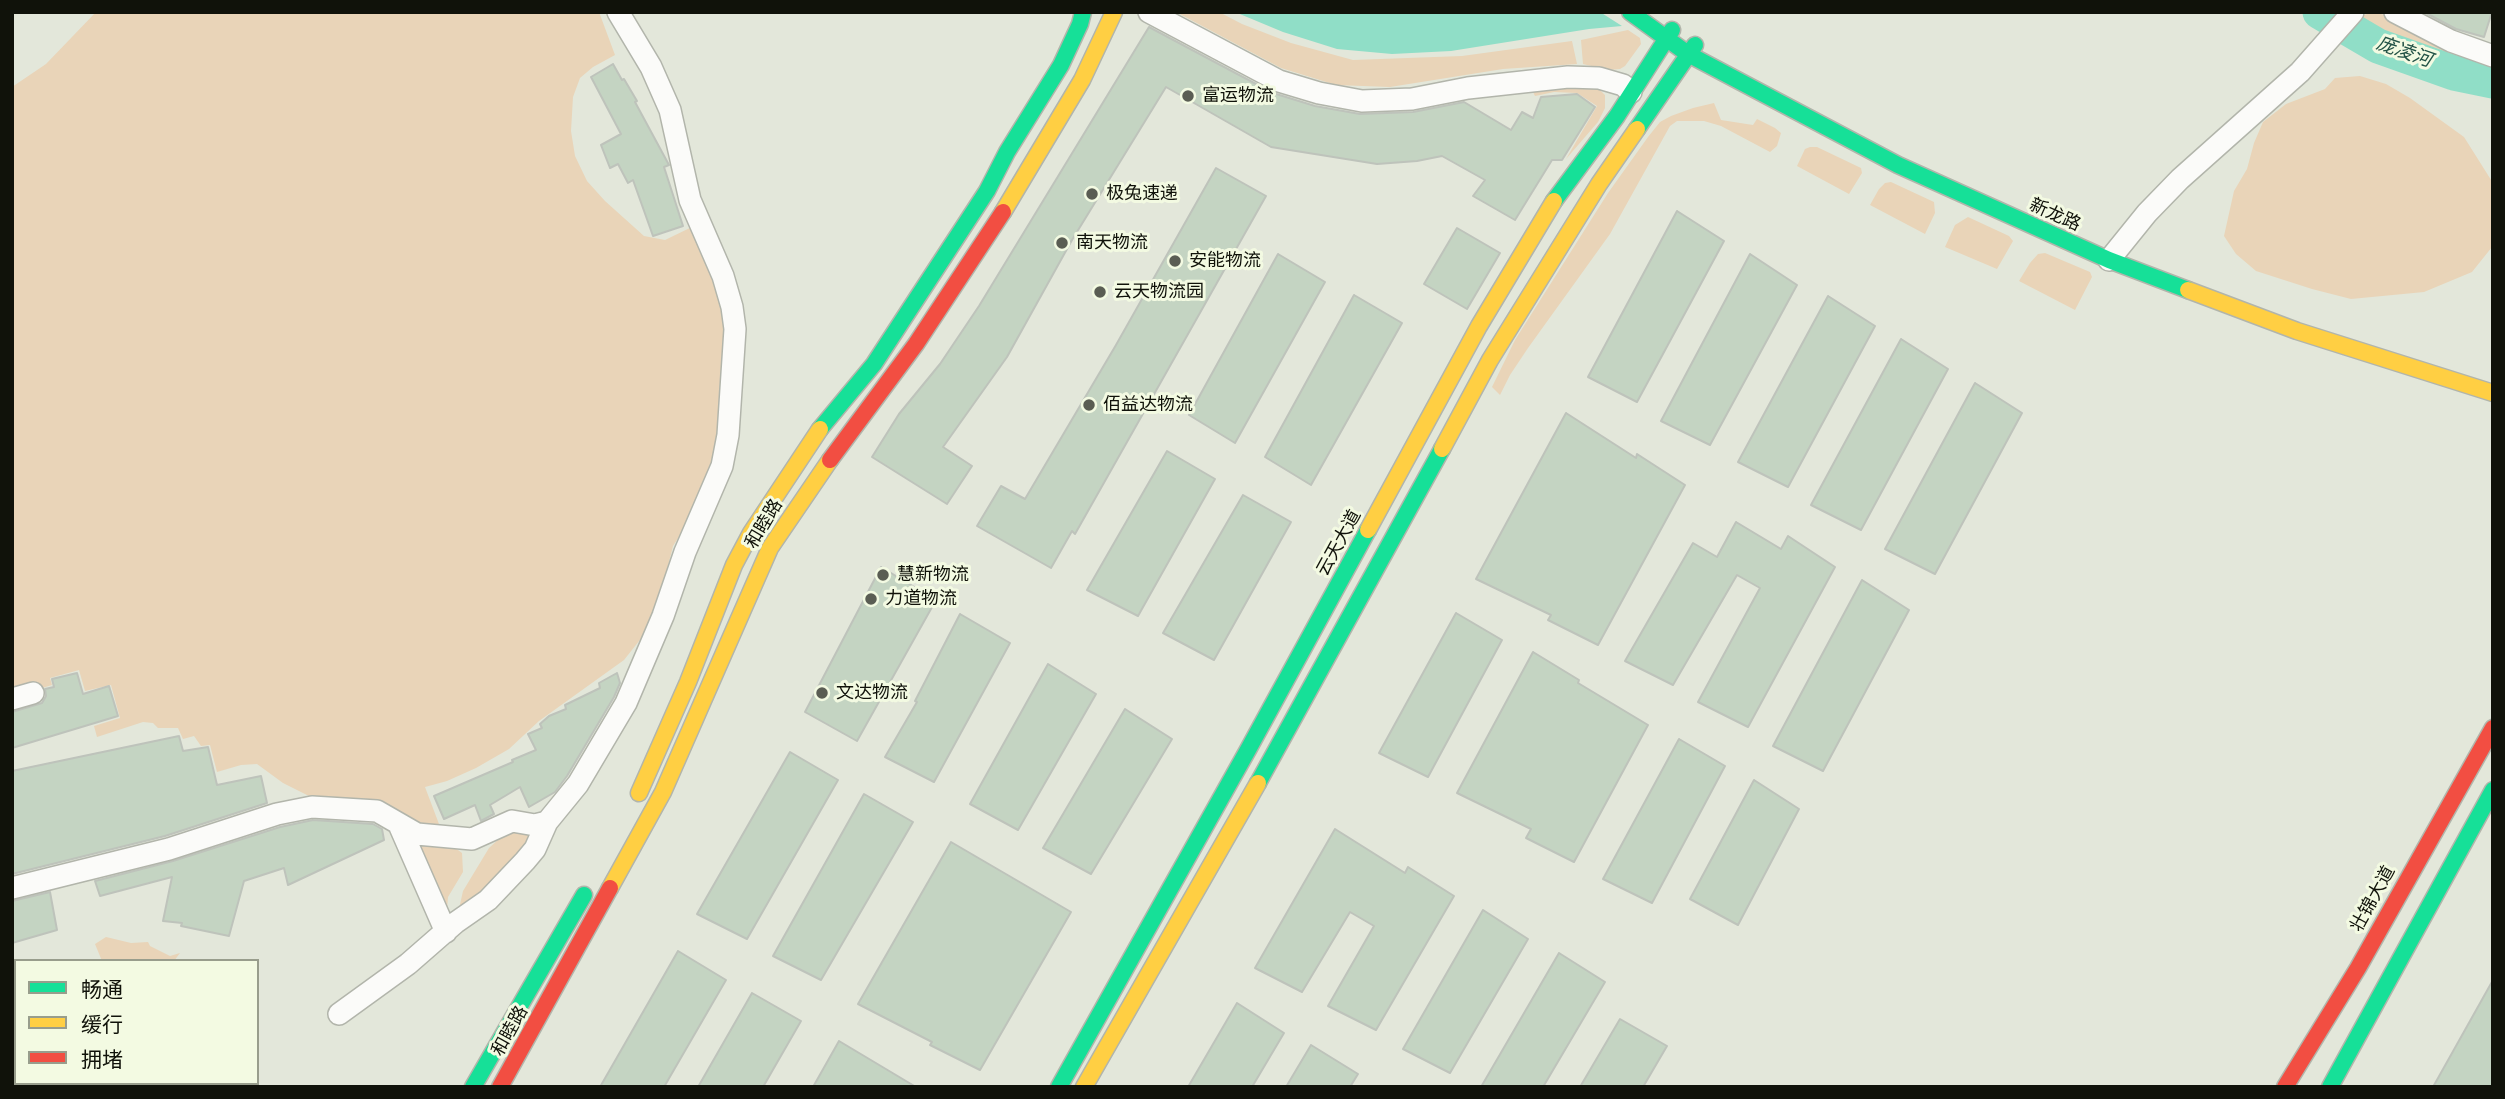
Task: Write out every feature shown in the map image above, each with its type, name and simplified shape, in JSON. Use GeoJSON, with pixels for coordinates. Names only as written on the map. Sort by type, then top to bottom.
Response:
{"type":"FeatureCollection","features":[{"type":"Feature","properties":{"kind":"main road","name":"和睦路"},"geometry":{"type":"LineString","coordinates":[[633,804],[688,682],[734,565],[751,533],[810,442],[874,364],[943,261],[1061,65],[1083,12]]}},
{"type":"Feature","properties":{"kind":"main road","name":"和睦路"},"geometry":{"type":"LineString","coordinates":[[500,1087],[663,792],[770,548],[836,450],[916,344],[999,217],[1082,80],[1114,12]]}},
{"type":"Feature","properties":{"kind":"main road","name":"新龙路"},"geometry":{"type":"LineString","coordinates":[[1637,13],[1692,50],[1846,130],[2113,257],[2297,331],[2493,393]]}},
{"type":"Feature","properties":{"kind":"main road","name":"云天大道"},"geometry":{"type":"LineString","coordinates":[[1059,1087],[1249,748],[1479,326],[1554,201],[1617,116],[1669,34]]}},
{"type":"Feature","properties":{"kind":"main road"},"geometry":{"type":"LineString","coordinates":[[1084,1087],[1270,761],[1508,329],[1599,184],[1692,50]]}},
{"type":"Feature","properties":{"kind":"main road","name":"新龙路"},"geometry":{"type":"LineString","coordinates":[[2113,257],[2300,326],[2493,386]]}},
{"type":"Feature","properties":{"kind":"main road","name":"壮锦大道"},"geometry":{"type":"LineString","coordinates":[[2284,1087],[2358,968],[2493,728]]}},
{"type":"Feature","properties":{"kind":"main road"},"geometry":{"type":"LineString","coordinates":[[2330,1087],[2493,789]]}},
{"type":"Feature","properties":{"kind":"main road","name":"和睦路"},"geometry":{"type":"LineString","coordinates":[[473,1087],[593,878]]}},
{"type":"Feature","properties":{"kind":"street"},"geometry":{"type":"LineString","coordinates":[[339,1014],[408,964],[488,900],[512,877],[534,849],[547,822],[578,784],[626,703],[663,616],[685,552],[722,467],[728,435],[735,329],[732,307],[716,257],[691,200],[666,100],[651,67],[618,12]]}},
{"type":"Feature","properties":{"kind":"street"},"geometry":{"type":"LineString","coordinates":[[1149,12],[1279,82],[1362,102],[1412,99],[1468,88],[1558,78],[1599,78],[1623,85],[1631,92]]}},
{"type":"Feature","properties":{"kind":"street"},"geometry":{"type":"LineString","coordinates":[[2113,257],[2147,213],[2180,179],[2314,58],[2353,12]]}},
{"type":"Feature","properties":{"kind":"street"},"geometry":{"type":"LineString","coordinates":[[2395,12],[2451,41],[2493,56]]}},
{"type":"Feature","properties":{"kind":"street"},"geometry":{"type":"LineString","coordinates":[[12,699],[33,693]]}},
{"type":"Feature","properties":{"kind":"street"},"geometry":{"type":"LineString","coordinates":[[12,888],[169,849],[297,809],[330,807],[377,811],[400,827],[429,836],[472,839],[512,821],[535,825],[547,822]]}},
{"type":"Feature","properties":{"kind":"street"},"geometry":{"type":"LineString","coordinates":[[400,827],[431,903],[446,932]]}},
{"type":"Feature","properties":{"kind":"shaded area"},"geometry":{"type":"Polygon","coordinates":[[[96,12],[599,12],[615,55],[580,78],[573,97],[571,131],[575,156],[587,181],[644,236],[665,240],[696,225],[726,315],[720,445],[691,518],[673,546],[657,611],[643,636],[624,660],[539,721],[509,749],[476,768],[425,787],[442,832],[311,797],[283,783],[257,764],[241,765],[217,772],[210,745],[201,746],[194,736],[183,739],[178,728],[158,728],[153,723],[143,722],[97,737],[94,726],[120,718],[111,685],[85,691],[79,670],[50,678],[52,685],[12,692],[12,87],[46,64],[96,12]]]}},
{"type":"Feature","properties":{"kind":"shaded area"},"geometry":{"type":"Polygon","coordinates":[[[1176,12],[1219,12],[1291,43],[1353,60],[1462,56],[1572,41],[1577,64],[1503,69],[1390,87],[1336,85],[1281,68],[1176,12]]]}},
{"type":"Feature","properties":{"kind":"shaded area"},"geometry":{"type":"Polygon","coordinates":[[[1235,12],[1600,12],[1622,26],[1451,51],[1392,54],[1337,49],[1283,32],[1235,12]]]}},
{"type":"Feature","properties":{"kind":"shaded area"},"geometry":{"type":"Polygon","coordinates":[[[2373,12],[2385,15],[2413,31],[2493,62],[2493,73],[2415,49],[2359,27],[2356,22],[2361,16],[2373,12]]]}},
{"type":"Feature","properties":{"kind":"shaded area"},"geometry":{"type":"Polygon","coordinates":[[[1628,30],[1640,38],[1641,44],[1625,66],[1608,70],[1583,64],[1581,40],[1628,30]]]}},
{"type":"Feature","properties":{"kind":"shaded area"},"geometry":{"type":"Polygon","coordinates":[[[2360,76],[2386,84],[2410,98],[2464,137],[2493,183],[2492,247],[2472,272],[2424,292],[2351,299],[2256,271],[2236,254],[2224,236],[2234,191],[2247,169],[2263,122],[2286,104],[2325,89],[2335,78],[2360,76]]]}},
{"type":"Feature","properties":{"kind":"shaded area"},"geometry":{"type":"Polygon","coordinates":[[[1596,86],[1605,95],[1605,108],[1598,122],[1566,159],[1597,106],[1577,93],[1554,92],[1535,96],[1531,88],[1596,86]]]}},
{"type":"Feature","properties":{"kind":"shaded area"},"geometry":{"type":"Polygon","coordinates":[[[1714,103],[1721,120],[1753,125],[1757,119],[1775,128],[1781,133],[1777,146],[1770,152],[1721,126],[1704,121],[1677,121],[1670,126],[1610,234],[1528,348],[1500,395],[1492,387],[1515,340],[1608,193],[1648,137],[1660,122],[1671,116],[1714,103]]]}},
{"type":"Feature","properties":{"kind":"shaded area"},"geometry":{"type":"Polygon","coordinates":[[[1817,147],[1861,168],[1862,173],[1849,194],[1797,166],[1805,149],[1817,147]]]}},
{"type":"Feature","properties":{"kind":"shaded area"},"geometry":{"type":"Polygon","coordinates":[[[1891,182],[1934,202],[1935,213],[1925,234],[1870,205],[1879,189],[1885,183],[1891,182]]]}},
{"type":"Feature","properties":{"kind":"shaded area"},"geometry":{"type":"Polygon","coordinates":[[[1968,217],[2009,236],[2013,241],[1997,269],[1945,247],[1955,225],[1968,217]]]}},
{"type":"Feature","properties":{"kind":"shaded area"},"geometry":{"type":"Polygon","coordinates":[[[2045,253],[2090,272],[2092,277],[2075,310],[2019,281],[2038,254],[2045,253]]]}},
{"type":"Feature","properties":{"kind":"shaded area"},"geometry":{"type":"Polygon","coordinates":[[[512,827],[530,835],[531,841],[510,873],[459,909],[463,891],[489,848],[512,827]]]}},
{"type":"Feature","properties":{"kind":"shaded area"},"geometry":{"type":"Polygon","coordinates":[[[415,838],[454,847],[462,853],[463,872],[448,897],[447,910],[415,838]]]}},
{"type":"Feature","properties":{"kind":"shaded area"},"geometry":{"type":"Polygon","coordinates":[[[106,937],[131,943],[148,942],[150,946],[170,956],[180,953],[176,959],[101,959],[95,944],[106,937]]]}},
{"type":"Feature","properties":{"kind":"building"},"geometry":{"type":"Polygon","coordinates":[[[2424,12],[2492,12],[2484,37],[2456,29],[2424,12]]]}},
{"type":"Feature","properties":{"kind":"building"},"geometry":{"type":"Polygon","coordinates":[[[1149,27],[1273,93],[1315,106],[1360,114],[1413,112],[1464,102],[1511,130],[1522,112],[1533,118],[1541,97],[1577,94],[1595,107],[1562,160],[1552,160],[1515,220],[1473,196],[1485,180],[1442,156],[1377,164],[1271,147],[1166,87],[1072,240],[1007,357],[943,447],[972,466],[947,504],[872,457],[899,414],[940,364],[979,306],[1149,27]]]}},
{"type":"Feature","properties":{"kind":"building"},"geometry":{"type":"Polygon","coordinates":[[[613,64],[637,101],[635,102],[669,165],[664,167],[683,226],[653,236],[633,180],[628,183],[618,164],[610,168],[601,145],[621,134],[591,77],[613,64]]]}},
{"type":"Feature","properties":{"kind":"building"},"geometry":{"type":"Polygon","coordinates":[[[1216,168],[1266,196],[1075,534],[1072,531],[1051,568],[977,526],[1001,486],[1025,499],[1216,168]]]}},
{"type":"Feature","properties":{"kind":"building"},"geometry":{"type":"Polygon","coordinates":[[[1677,211],[1724,241],[1637,402],[1588,377],[1677,211]]]}},
{"type":"Feature","properties":{"kind":"building"},"geometry":{"type":"Polygon","coordinates":[[[1457,228],[1500,253],[1467,309],[1424,284],[1457,228]]]}},
{"type":"Feature","properties":{"kind":"building"},"geometry":{"type":"Polygon","coordinates":[[[1278,254],[1325,282],[1235,443],[1189,415],[1278,254]]]}},
{"type":"Feature","properties":{"kind":"building"},"geometry":{"type":"Polygon","coordinates":[[[1750,254],[1797,285],[1710,445],[1661,421],[1750,254]]]}},
{"type":"Feature","properties":{"kind":"building"},"geometry":{"type":"Polygon","coordinates":[[[1354,295],[1402,323],[1311,485],[1265,457],[1354,295]]]}},
{"type":"Feature","properties":{"kind":"building"},"geometry":{"type":"Polygon","coordinates":[[[1828,296],[1875,326],[1788,487],[1738,462],[1828,296]]]}},
{"type":"Feature","properties":{"kind":"building"},"geometry":{"type":"Polygon","coordinates":[[[1901,339],[1948,369],[1861,530],[1811,505],[1901,339]]]}},
{"type":"Feature","properties":{"kind":"building"},"geometry":{"type":"Polygon","coordinates":[[[1975,383],[2022,413],[1935,574],[1885,549],[1975,383]]]}},
{"type":"Feature","properties":{"kind":"building"},"geometry":{"type":"Polygon","coordinates":[[[1566,413],[1636,458],[1637,454],[1685,485],[1598,645],[1548,620],[1551,615],[1476,579],[1566,413]]]}},
{"type":"Feature","properties":{"kind":"building"},"geometry":{"type":"Polygon","coordinates":[[[1167,451],[1215,479],[1138,616],[1087,590],[1167,451]]]}},
{"type":"Feature","properties":{"kind":"building"},"geometry":{"type":"Polygon","coordinates":[[[1243,495],[1291,522],[1214,660],[1163,633],[1243,495]]]}},
{"type":"Feature","properties":{"kind":"building"},"geometry":{"type":"Polygon","coordinates":[[[1736,522],[1781,549],[1788,536],[1835,567],[1748,727],[1698,702],[1760,588],[1737,575],[1673,685],[1625,661],[1693,543],[1717,557],[1736,522]]]}},
{"type":"Feature","properties":{"kind":"building"},"geometry":{"type":"Polygon","coordinates":[[[881,567],[936,600],[857,741],[805,712],[881,567]]]}},
{"type":"Feature","properties":{"kind":"building"},"geometry":{"type":"Polygon","coordinates":[[[1862,580],[1909,610],[1823,771],[1773,746],[1862,580]]]}},
{"type":"Feature","properties":{"kind":"building"},"geometry":{"type":"Polygon","coordinates":[[[1456,613],[1502,640],[1428,777],[1379,753],[1456,613]]]}},
{"type":"Feature","properties":{"kind":"building"},"geometry":{"type":"Polygon","coordinates":[[[960,614],[1010,643],[934,782],[885,757],[917,702],[915,701],[960,614]]]}},
{"type":"Feature","properties":{"kind":"building"},"geometry":{"type":"Polygon","coordinates":[[[1533,652],[1648,725],[1574,862],[1526,838],[1531,829],[1457,793],[1533,652]]]}},
{"type":"Feature","properties":{"kind":"building"},"geometry":{"type":"Polygon","coordinates":[[[1048,664],[1096,694],[1018,830],[970,804],[1048,664]]]}},
{"type":"Feature","properties":{"kind":"building"},"geometry":{"type":"Polygon","coordinates":[[[77,673],[83,694],[109,686],[118,716],[12,748],[12,712],[42,703],[46,696],[45,689],[54,687],[52,679],[77,673]]]}},
{"type":"Feature","properties":{"kind":"building"},"geometry":{"type":"Polygon","coordinates":[[[617,673],[620,683],[614,697],[555,792],[529,807],[520,787],[490,805],[494,814],[481,821],[475,805],[444,819],[434,796],[536,750],[528,734],[542,728],[540,724],[549,716],[566,709],[565,705],[600,688],[599,683],[617,673]]]}},
{"type":"Feature","properties":{"kind":"building"},"geometry":{"type":"Polygon","coordinates":[[[1125,709],[1172,739],[1091,874],[1043,848],[1125,709]]]}},
{"type":"Feature","properties":{"kind":"building"},"geometry":{"type":"Polygon","coordinates":[[[179,736],[183,751],[208,747],[217,785],[261,776],[267,803],[165,836],[12,874],[12,771],[179,736]]]}},
{"type":"Feature","properties":{"kind":"building"},"geometry":{"type":"Polygon","coordinates":[[[1679,739],[1725,766],[1652,903],[1603,879],[1679,739]]]}},
{"type":"Feature","properties":{"kind":"building"},"geometry":{"type":"Polygon","coordinates":[[[790,752],[838,780],[747,939],[697,914],[790,752]]]}},
{"type":"Feature","properties":{"kind":"building"},"geometry":{"type":"Polygon","coordinates":[[[1754,780],[1799,809],[1738,925],[1690,899],[1754,780]]]}},
{"type":"Feature","properties":{"kind":"building"},"geometry":{"type":"Polygon","coordinates":[[[864,794],[913,822],[821,980],[773,956],[864,794]]]}},
{"type":"Feature","properties":{"kind":"building"},"geometry":{"type":"Polygon","coordinates":[[[313,820],[373,824],[382,829],[384,840],[288,885],[284,868],[244,881],[229,936],[181,926],[182,923],[163,921],[172,877],[100,896],[95,881],[173,861],[280,827],[313,820]]]}},
{"type":"Feature","properties":{"kind":"building"},"geometry":{"type":"Polygon","coordinates":[[[1335,829],[1405,873],[1408,867],[1454,896],[1376,1030],[1328,1006],[1374,926],[1350,912],[1302,992],[1255,968],[1335,829]]]}},
{"type":"Feature","properties":{"kind":"building"},"geometry":{"type":"Polygon","coordinates":[[[951,842],[1071,912],[980,1070],[858,1004],[951,842]]]}},
{"type":"Feature","properties":{"kind":"building"},"geometry":{"type":"Polygon","coordinates":[[[50,892],[57,930],[12,943],[12,901],[50,892]]]}},
{"type":"Feature","properties":{"kind":"building"},"geometry":{"type":"Polygon","coordinates":[[[1483,910],[1528,939],[1450,1073],[1403,1049],[1483,910]]]}},
{"type":"Feature","properties":{"kind":"building"},"geometry":{"type":"Polygon","coordinates":[[[678,951],[726,980],[664,1087],[600,1087],[678,951]]]}},
{"type":"Feature","properties":{"kind":"building"},"geometry":{"type":"Polygon","coordinates":[[[1559,953],[1605,982],[1543,1087],[1481,1087],[1559,953]]]}},
{"type":"Feature","properties":{"kind":"building"},"geometry":{"type":"Polygon","coordinates":[[[2493,980],[2493,1087],[2433,1087],[2493,980]]]}},
{"type":"Feature","properties":{"kind":"building"},"geometry":{"type":"Polygon","coordinates":[[[752,993],[801,1021],[763,1087],[698,1087],[752,993]]]}},
{"type":"Feature","properties":{"kind":"building"},"geometry":{"type":"Polygon","coordinates":[[[1237,1003],[1284,1033],[1252,1087],[1188,1087],[1237,1003]]]}},
{"type":"Feature","properties":{"kind":"building"},"geometry":{"type":"Polygon","coordinates":[[[1620,1019],[1667,1046],[1643,1087],[1580,1087],[1620,1019]]]}},
{"type":"Feature","properties":{"kind":"building"},"geometry":{"type":"Polygon","coordinates":[[[839,1041],[916,1087],[813,1087],[839,1041]]]}},
{"type":"Feature","properties":{"kind":"building"},"geometry":{"type":"Polygon","coordinates":[[[1311,1045],[1358,1074],[1350,1087],[1286,1087],[1311,1045]]]}},
{"type":"Feature","properties":{"kind":"waterway","name":"庞凌河"},"geometry":{"type":"LineString","coordinates":[[2320,12],[2378,46],[2454,73],[2493,81]]}},
{"type":"Feature","properties":{"kind":"traffic: fast"},"geometry":{"type":"LineString","coordinates":[[820,429],[874,364],[987,191],[1007,152],[1061,65],[1083,12]]}},
{"type":"Feature","properties":{"kind":"traffic: fast"},"geometry":{"type":"LineString","coordinates":[[1630,12],[1688,54],[1898,165],[2109,260],[2188,290]]}},
{"type":"Feature","properties":{"kind":"traffic: fast"},"geometry":{"type":"LineString","coordinates":[[1554,201],[1617,116],[1672,30]]}},
{"type":"Feature","properties":{"kind":"traffic: fast"},"geometry":{"type":"LineString","coordinates":[[1637,129],[1695,45]]}},
{"type":"Feature","properties":{"kind":"traffic: fast"},"geometry":{"type":"LineString","coordinates":[[1258,783],[1442,449]]}},
{"type":"Feature","properties":{"kind":"traffic: fast"},"geometry":{"type":"LineString","coordinates":[[1059,1087],[1368,530]]}},
{"type":"Feature","properties":{"kind":"traffic: fast"},"geometry":{"type":"LineString","coordinates":[[2330,1087],[2493,790]]}},
{"type":"Feature","properties":{"kind":"traffic: fast"},"geometry":{"type":"LineString","coordinates":[[473,1087],[584,895]]}},
{"type":"Feature","properties":{"kind":"traffic: slow"},"geometry":{"type":"LineString","coordinates":[[1003,212],[1082,80],[1114,12]]}},
{"type":"Feature","properties":{"kind":"traffic: slow"},"geometry":{"type":"LineString","coordinates":[[1442,449],[1490,360],[1599,184],[1637,129]]}},
{"type":"Feature","properties":{"kind":"traffic: slow"},"geometry":{"type":"LineString","coordinates":[[1368,530],[1479,326],[1554,201]]}},
{"type":"Feature","properties":{"kind":"traffic: slow"},"geometry":{"type":"LineString","coordinates":[[2188,290],[2297,331],[2493,393]]}},
{"type":"Feature","properties":{"kind":"traffic: slow"},"geometry":{"type":"LineString","coordinates":[[639,793],[688,682],[734,565],[751,533],[820,429]]}},
{"type":"Feature","properties":{"kind":"traffic: slow"},"geometry":{"type":"LineString","coordinates":[[610,888],[663,792],[770,548],[830,460]]}},
{"type":"Feature","properties":{"kind":"traffic: slow"},"geometry":{"type":"LineString","coordinates":[[1084,1087],[1258,783]]}},
{"type":"Feature","properties":{"kind":"traffic: jam"},"geometry":{"type":"LineString","coordinates":[[830,460],[916,344],[1003,212]]}},
{"type":"Feature","properties":{"kind":"traffic: jam"},"geometry":{"type":"LineString","coordinates":[[2285,1087],[2358,968],[2493,728]]}},
{"type":"Feature","properties":{"kind":"traffic: jam"},"geometry":{"type":"LineString","coordinates":[[500,1087],[610,888]]}},
{"type":"Feature","properties":{"kind":"place","name":"富运物流"},"geometry":{"type":"Point","coordinates":[1188,96]}},
{"type":"Feature","properties":{"kind":"place","name":"极兔速递"},"geometry":{"type":"Point","coordinates":[1092,194]}},
{"type":"Feature","properties":{"kind":"place","name":"南天物流"},"geometry":{"type":"Point","coordinates":[1062,243]}},
{"type":"Feature","properties":{"kind":"place","name":"安能物流"},"geometry":{"type":"Point","coordinates":[1175,261]}},
{"type":"Feature","properties":{"kind":"place","name":"云天物流园"},"geometry":{"type":"Point","coordinates":[1100,292]}},
{"type":"Feature","properties":{"kind":"place","name":"佰益达物流"},"geometry":{"type":"Point","coordinates":[1089,405]}},
{"type":"Feature","properties":{"kind":"place","name":"慧新物流"},"geometry":{"type":"Point","coordinates":[883,575]}},
{"type":"Feature","properties":{"kind":"place","name":"力道物流"},"geometry":{"type":"Point","coordinates":[871,599]}},
{"type":"Feature","properties":{"kind":"place","name":"文达物流"},"geometry":{"type":"Point","coordinates":[822,693]}}]}
